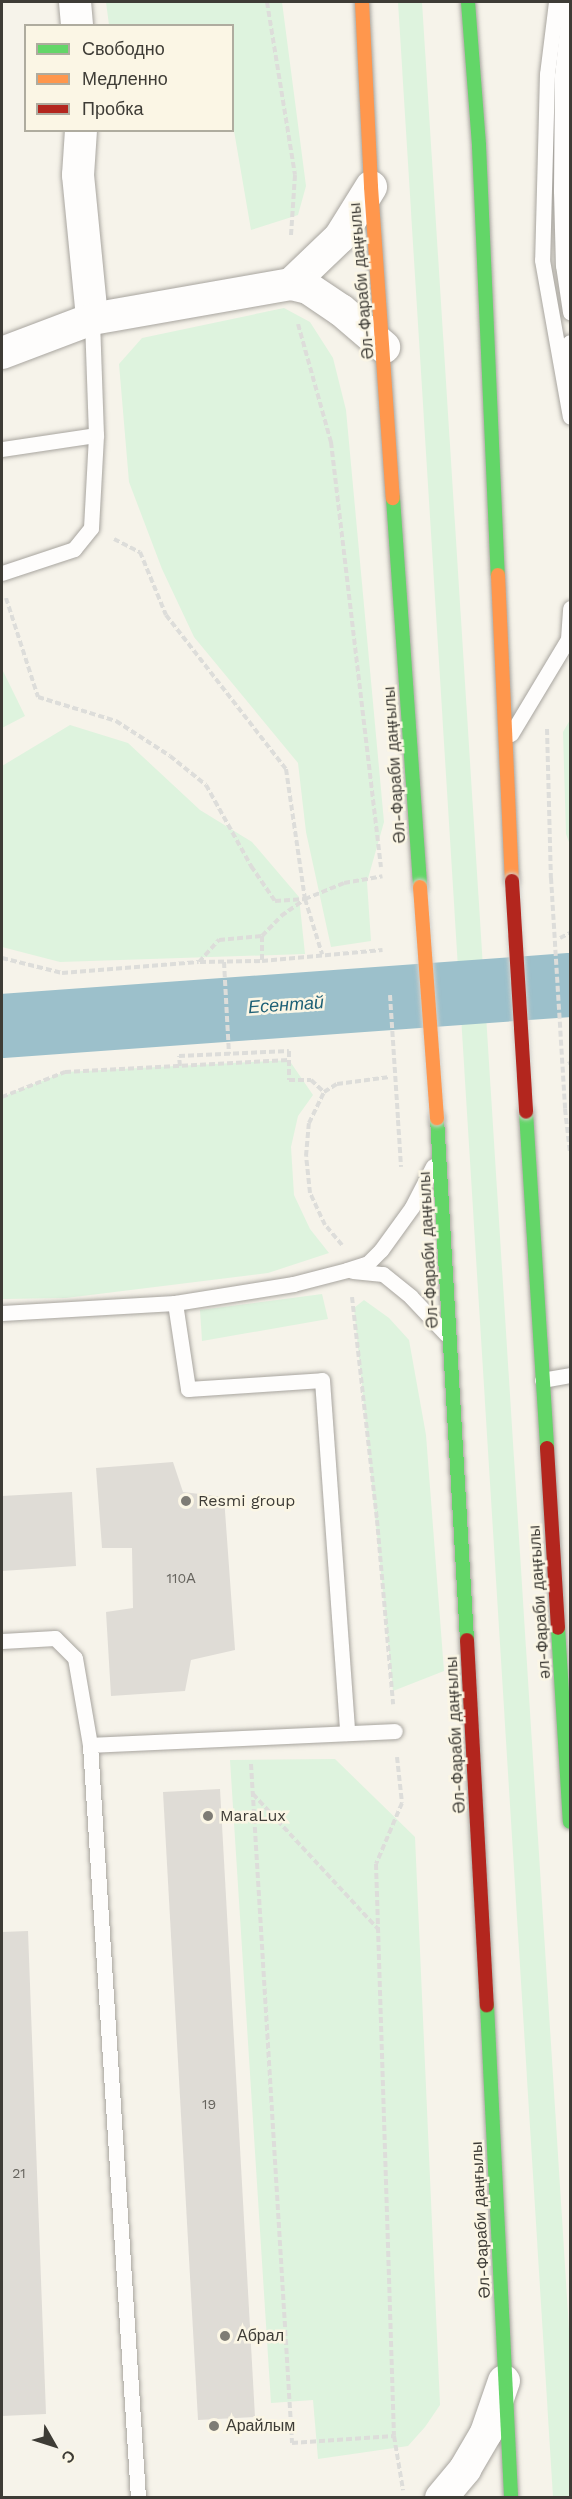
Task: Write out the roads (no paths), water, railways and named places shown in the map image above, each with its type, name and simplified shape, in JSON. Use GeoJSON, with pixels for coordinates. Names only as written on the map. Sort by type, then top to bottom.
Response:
{"type":"FeatureCollection","features":[{"type":"Feature","properties":{"kind":"main road"},"geometry":{"type":"LineString","coordinates":[[353,2],[364,50]]}},
{"type":"Feature","properties":{"kind":"main road","name":"Әл-Фараби даңғылы"},"geometry":{"type":"LineString","coordinates":[[362,2],[371,187],[437,1118],[511,2498]]}},
{"type":"Feature","properties":{"kind":"main road"},"geometry":{"type":"LineString","coordinates":[[468,2],[479,146],[512,881],[542,1380]]}},
{"type":"Feature","properties":{"kind":"main road"},"geometry":{"type":"LineString","coordinates":[[479,146],[481,2]]}},
{"type":"Feature","properties":{"kind":"main road","name":"әл-Фараби даңғылы"},"geometry":{"type":"LineString","coordinates":[[542,1380],[570,1822]]}},
{"type":"Feature","properties":{"kind":"street"},"geometry":{"type":"LineString","coordinates":[[75,2],[77,24]]}},
{"type":"Feature","properties":{"kind":"street"},"geometry":{"type":"LineString","coordinates":[[81,132],[78,176],[92,319]]}},
{"type":"Feature","properties":{"kind":"street"},"geometry":{"type":"LineString","coordinates":[[293,299],[340,237],[371,187]]}},
{"type":"Feature","properties":{"kind":"street"},"geometry":{"type":"LineString","coordinates":[[2,353],[92,319],[293,299],[308,288],[341,310],[384,347]]}},
{"type":"Feature","properties":{"kind":"street"},"geometry":{"type":"LineString","coordinates":[[441,2498],[465,2469],[486,2433],[506,2377]]}},
{"type":"Feature","properties":{"kind":"lane"},"geometry":{"type":"LineString","coordinates":[[556,2],[548,74],[543,260],[570,417]]}},
{"type":"Feature","properties":{"kind":"lane"},"geometry":{"type":"LineString","coordinates":[[570,2],[566,76],[563,266],[570,312]]}},
{"type":"Feature","properties":{"kind":"lane"},"geometry":{"type":"LineString","coordinates":[[2,573],[74,549],[91,528],[96,435],[92,319]]}},
{"type":"Feature","properties":{"kind":"lane"},"geometry":{"type":"LineString","coordinates":[[555,338],[570,348],[561,369]]}},
{"type":"Feature","properties":{"kind":"lane"},"geometry":{"type":"LineString","coordinates":[[2,448],[96,435]]}},
{"type":"Feature","properties":{"kind":"lane"},"geometry":{"type":"LineString","coordinates":[[506,742],[569,637],[570,608]]}},
{"type":"Feature","properties":{"kind":"lane"},"geometry":{"type":"LineString","coordinates":[[2,1313],[175,1303],[293,1284],[368,1263],[381,1250],[412,1207],[439,1153]]}},
{"type":"Feature","properties":{"kind":"lane"},"geometry":{"type":"LineString","coordinates":[[347,1270],[384,1274],[411,1297],[450,1338]]}},
{"type":"Feature","properties":{"kind":"lane"},"geometry":{"type":"LineString","coordinates":[[175,1303],[188,1389],[322,1380],[347,1733]]}},
{"type":"Feature","properties":{"kind":"lane"},"geometry":{"type":"LineString","coordinates":[[542,1380],[570,1375]]}},
{"type":"Feature","properties":{"kind":"lane"},"geometry":{"type":"LineString","coordinates":[[2,1641],[55,1638],[75,1658],[90,1745],[138,2498]]}},
{"type":"Feature","properties":{"kind":"lane"},"geometry":{"type":"LineString","coordinates":[[90,1745],[395,1731]]}},
{"type":"Feature","properties":{"kind":"waterway","name":"Есентай"},"geometry":{"type":"LineString","coordinates":[[2,1026],[570,985]]}},
{"type":"Feature","properties":{"kind":"place","name":"Resmi group"},"geometry":{"type":"Point","coordinates":[186,1501]}},
{"type":"Feature","properties":{"kind":"place","name":"MaraLux"},"geometry":{"type":"Point","coordinates":[208,1816]}},
{"type":"Feature","properties":{"kind":"place","name":"Абрал"},"geometry":{"type":"Point","coordinates":[225,2336]}},
{"type":"Feature","properties":{"kind":"place","name":"Арайлым"},"geometry":{"type":"Point","coordinates":[214,2426]}}]}
